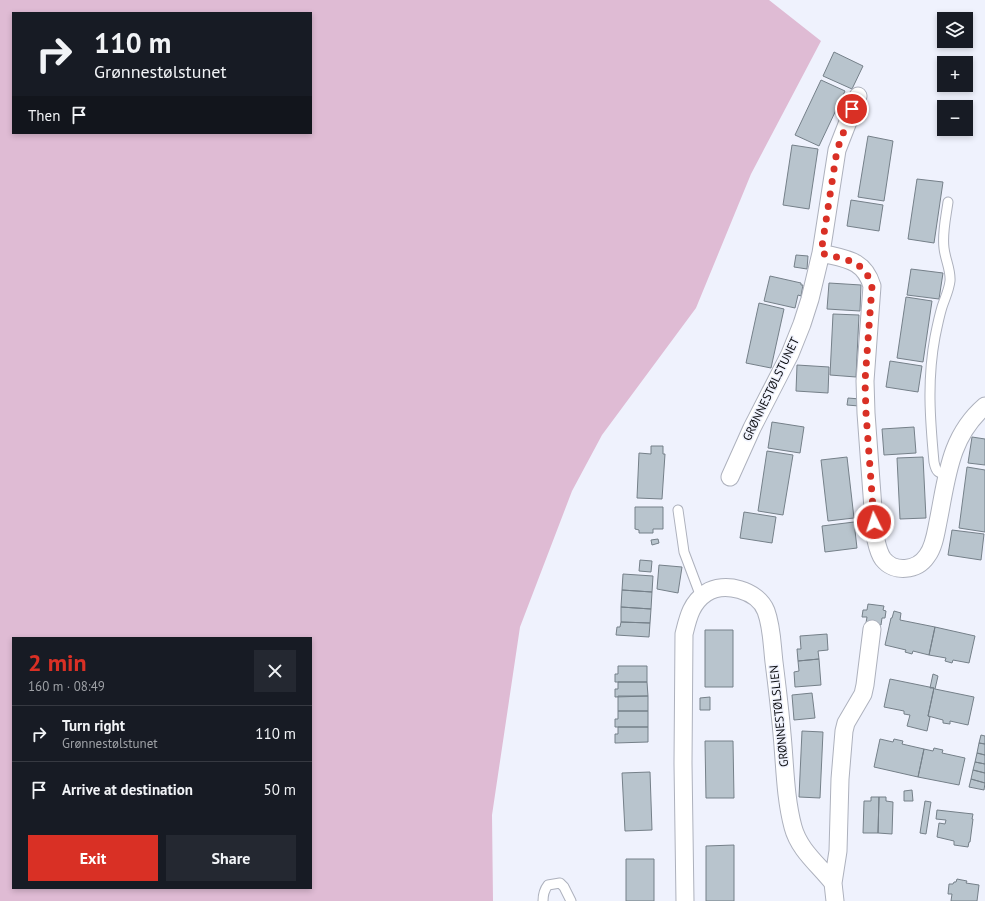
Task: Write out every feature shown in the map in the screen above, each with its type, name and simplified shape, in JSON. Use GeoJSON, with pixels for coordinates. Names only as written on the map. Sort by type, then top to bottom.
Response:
{"type":"FeatureCollection","features":[{"type":"Feature","properties":{"kind":"street","name":"GRØNNESTØLSTUNET"},"geometry":{"type":"LineString","coordinates":[[730,478],[752,428],[790,354],[810,299],[821,253],[837,150],[858,96]]}},
{"type":"Feature","properties":{"kind":"street"},"geometry":{"type":"LineString","coordinates":[[821,253],[861,266],[868,275],[872,286],[865,381],[866,413],[875,536],[878,549],[883,559],[892,567],[912,567],[922,563],[928,555],[934,538],[947,475],[955,447],[963,430],[974,415],[985,406]]}},
{"type":"Feature","properties":{"kind":"street","name":"GRØNNESTØLSLIEN"},"geometry":{"type":"LineString","coordinates":[[701,597],[711,591],[730,588],[747,592],[755,596],[766,610],[781,726],[786,789],[793,829],[798,841],[806,852],[833,883]]}},
{"type":"Feature","properties":{"kind":"street"},"geometry":{"type":"LineString","coordinates":[[685,901],[683,763],[684,634],[688,616],[693,606],[701,597]]}},
{"type":"Feature","properties":{"kind":"street"},"geometry":{"type":"LineString","coordinates":[[835,901],[833,883],[838,851],[840,779],[844,731],[846,723],[865,686],[872,629]]}},
{"type":"Feature","properties":{"kind":"lane"},"geometry":{"type":"LineString","coordinates":[[947,475],[939,473],[935,470],[929,390],[930,369],[935,337],[950,280],[950,271],[945,256],[944,245],[944,230],[948,202]]}},
{"type":"Feature","properties":{"kind":"lane"},"geometry":{"type":"LineString","coordinates":[[678,510],[684,552],[701,597]]}},
{"type":"Feature","properties":{"kind":"lane"},"geometry":{"type":"LineString","coordinates":[[543,901],[545,889],[548,885],[560,884],[564,887],[571,901]]}},
{"type":"Feature","properties":{"kind":"shaded area"},"geometry":{"type":"Polygon","coordinates":[[[0,0],[769,0],[821,41],[751,174],[696,308],[602,435],[572,491],[520,627],[492,815],[493,901],[0,901],[0,0]]]}},
{"type":"Feature","properties":{"kind":"building"},"geometry":{"type":"Polygon","coordinates":[[[834,52],[863,66],[852,89],[823,76],[834,52]]]}},
{"type":"Feature","properties":{"kind":"building"},"geometry":{"type":"Polygon","coordinates":[[[821,80],[845,91],[819,146],[795,135],[821,80]]]}},
{"type":"Feature","properties":{"kind":"building"},"geometry":{"type":"Polygon","coordinates":[[[868,136],[893,141],[884,201],[858,197],[868,136]]]}},
{"type":"Feature","properties":{"kind":"building"},"geometry":{"type":"Polygon","coordinates":[[[792,145],[818,149],[809,209],[783,205],[792,145]]]}},
{"type":"Feature","properties":{"kind":"building"},"geometry":{"type":"Polygon","coordinates":[[[917,179],[943,182],[934,243],[908,239],[917,179]]]}},
{"type":"Feature","properties":{"kind":"building"},"geometry":{"type":"Polygon","coordinates":[[[851,200],[883,205],[879,231],[847,226],[851,200]]]}},
{"type":"Feature","properties":{"kind":"building"},"geometry":{"type":"Polygon","coordinates":[[[796,255],[808,256],[807,269],[794,267],[796,255]]]}},
{"type":"Feature","properties":{"kind":"building"},"geometry":{"type":"Polygon","coordinates":[[[911,269],[943,273],[939,299],[907,295],[911,269]]]}},
{"type":"Feature","properties":{"kind":"building"},"geometry":{"type":"Polygon","coordinates":[[[770,276],[801,283],[801,285],[803,285],[801,296],[798,295],[795,308],[764,301],[770,276]]]}},
{"type":"Feature","properties":{"kind":"building"},"geometry":{"type":"Polygon","coordinates":[[[829,283],[861,285],[860,311],[827,309],[829,283]]]}},
{"type":"Feature","properties":{"kind":"building"},"geometry":{"type":"Polygon","coordinates":[[[906,297],[932,301],[923,362],[897,358],[906,297]]]}},
{"type":"Feature","properties":{"kind":"building"},"geometry":{"type":"Polygon","coordinates":[[[759,303],[784,309],[771,368],[746,363],[759,303]]]}},
{"type":"Feature","properties":{"kind":"building"},"geometry":{"type":"Polygon","coordinates":[[[833,314],[859,315],[856,377],[830,375],[833,314]]]}},
{"type":"Feature","properties":{"kind":"building"},"geometry":{"type":"Polygon","coordinates":[[[890,361],[922,366],[918,392],[886,387],[890,361]]]}},
{"type":"Feature","properties":{"kind":"building"},"geometry":{"type":"Polygon","coordinates":[[[797,365],[829,367],[828,393],[796,391],[797,365]]]}},
{"type":"Feature","properties":{"kind":"building"},"geometry":{"type":"Polygon","coordinates":[[[848,398],[860,399],[859,406],[847,405],[848,398]]]}},
{"type":"Feature","properties":{"kind":"building"},"geometry":{"type":"Polygon","coordinates":[[[772,422],[804,427],[800,453],[768,448],[772,422]]]}},
{"type":"Feature","properties":{"kind":"building"},"geometry":{"type":"Polygon","coordinates":[[[914,427],[916,453],[884,455],[882,429],[914,427]]]}},
{"type":"Feature","properties":{"kind":"building"},"geometry":{"type":"Polygon","coordinates":[[[972,437],[985,439],[985,465],[968,463],[972,437]]]}},
{"type":"Feature","properties":{"kind":"building"},"geometry":{"type":"Polygon","coordinates":[[[651,446],[663,446],[663,454],[665,454],[662,499],[637,498],[639,453],[651,454],[651,446]]]}},
{"type":"Feature","properties":{"kind":"building"},"geometry":{"type":"Polygon","coordinates":[[[767,451],[793,455],[783,515],[758,511],[767,451]]]}},
{"type":"Feature","properties":{"kind":"building"},"geometry":{"type":"Polygon","coordinates":[[[847,457],[854,518],[828,521],[821,460],[847,457]]]}},
{"type":"Feature","properties":{"kind":"building"},"geometry":{"type":"Polygon","coordinates":[[[923,457],[926,518],[900,519],[897,458],[923,457]]]}},
{"type":"Feature","properties":{"kind":"building"},"geometry":{"type":"Polygon","coordinates":[[[967,467],[985,470],[985,532],[959,528],[967,467]]]}},
{"type":"Feature","properties":{"kind":"building"},"geometry":{"type":"Polygon","coordinates":[[[635,507],[663,507],[663,529],[653,529],[653,533],[639,533],[639,530],[635,529],[635,507]]]}},
{"type":"Feature","properties":{"kind":"building"},"geometry":{"type":"Polygon","coordinates":[[[744,512],[776,517],[772,543],[740,538],[744,512]]]}},
{"type":"Feature","properties":{"kind":"building"},"geometry":{"type":"Polygon","coordinates":[[[854,522],[857,548],[825,552],[822,526],[854,522]]]}},
{"type":"Feature","properties":{"kind":"building"},"geometry":{"type":"Polygon","coordinates":[[[952,530],[984,534],[981,560],[948,555],[952,530]]]}},
{"type":"Feature","properties":{"kind":"building"},"geometry":{"type":"Polygon","coordinates":[[[658,539],[659,543],[652,545],[651,540],[658,539]]]}},
{"type":"Feature","properties":{"kind":"building"},"geometry":{"type":"Polygon","coordinates":[[[640,560],[652,561],[651,572],[639,571],[640,560]]]}},
{"type":"Feature","properties":{"kind":"building"},"geometry":{"type":"Polygon","coordinates":[[[659,565],[682,567],[678,593],[657,589],[659,565]]]}},
{"type":"Feature","properties":{"kind":"building"},"geometry":{"type":"Polygon","coordinates":[[[623,574],[653,576],[652,592],[622,590],[623,574]]]}},
{"type":"Feature","properties":{"kind":"building"},"geometry":{"type":"Polygon","coordinates":[[[622,590],[652,592],[651,609],[621,607],[622,590]]]}},
{"type":"Feature","properties":{"kind":"building"},"geometry":{"type":"Polygon","coordinates":[[[868,604],[884,606],[883,610],[886,611],[885,618],[882,618],[881,625],[866,623],[867,617],[862,617],[863,610],[867,610],[868,604]]]}},
{"type":"Feature","properties":{"kind":"building"},"geometry":{"type":"Polygon","coordinates":[[[621,607],[651,609],[650,623],[621,622],[621,607]]]}},
{"type":"Feature","properties":{"kind":"building"},"geometry":{"type":"Polygon","coordinates":[[[894,611],[901,613],[900,620],[935,627],[929,655],[913,651],[912,654],[905,652],[906,650],[885,645],[894,611]]]}},
{"type":"Feature","properties":{"kind":"building"},"geometry":{"type":"Polygon","coordinates":[[[621,622],[650,623],[649,637],[616,635],[617,627],[620,627],[621,622]]]}},
{"type":"Feature","properties":{"kind":"building"},"geometry":{"type":"Polygon","coordinates":[[[935,627],[975,636],[969,663],[953,660],[952,663],[945,661],[946,658],[929,655],[935,627]]]}},
{"type":"Feature","properties":{"kind":"building"},"geometry":{"type":"Polygon","coordinates":[[[705,630],[733,630],[733,687],[705,687],[705,630]]]}},
{"type":"Feature","properties":{"kind":"building"},"geometry":{"type":"Polygon","coordinates":[[[827,634],[828,650],[818,651],[819,659],[798,661],[797,649],[801,649],[800,636],[827,634]]]}},
{"type":"Feature","properties":{"kind":"building"},"geometry":{"type":"Polygon","coordinates":[[[819,659],[821,685],[795,687],[794,672],[799,671],[798,661],[819,659]]]}},
{"type":"Feature","properties":{"kind":"building"},"geometry":{"type":"Polygon","coordinates":[[[618,666],[647,666],[647,682],[615,682],[615,674],[618,674],[618,666]]]}},
{"type":"Feature","properties":{"kind":"building"},"geometry":{"type":"Polygon","coordinates":[[[933,674],[938,676],[935,689],[974,697],[968,725],[950,721],[950,724],[943,723],[943,720],[928,716],[934,688],[930,688],[933,674]]]}},
{"type":"Feature","properties":{"kind":"building"},"geometry":{"type":"Polygon","coordinates":[[[890,679],[934,688],[928,716],[930,717],[927,731],[907,726],[910,715],[904,714],[904,711],[884,707],[890,679]]]}},
{"type":"Feature","properties":{"kind":"building"},"geometry":{"type":"Polygon","coordinates":[[[618,682],[647,682],[648,696],[615,697],[615,689],[618,689],[618,682]]]}},
{"type":"Feature","properties":{"kind":"building"},"geometry":{"type":"Polygon","coordinates":[[[812,693],[815,718],[794,720],[792,695],[812,693]]]}},
{"type":"Feature","properties":{"kind":"building"},"geometry":{"type":"Polygon","coordinates":[[[618,696],[648,696],[648,711],[618,711],[618,696]]]}},
{"type":"Feature","properties":{"kind":"building"},"geometry":{"type":"Polygon","coordinates":[[[710,697],[710,710],[700,710],[700,698],[710,697]]]}},
{"type":"Feature","properties":{"kind":"building"},"geometry":{"type":"Polygon","coordinates":[[[618,711],[648,711],[648,727],[615,727],[615,719],[618,719],[618,711]]]}},
{"type":"Feature","properties":{"kind":"building"},"geometry":{"type":"Polygon","coordinates":[[[618,727],[648,727],[648,742],[615,743],[615,734],[618,734],[618,727]]]}},
{"type":"Feature","properties":{"kind":"building"},"geometry":{"type":"Polygon","coordinates":[[[802,731],[823,732],[820,798],[799,797],[802,731]]]}},
{"type":"Feature","properties":{"kind":"building"},"geometry":{"type":"Polygon","coordinates":[[[981,735],[985,736],[985,744],[979,743],[981,735]]]}},
{"type":"Feature","properties":{"kind":"building"},"geometry":{"type":"Polygon","coordinates":[[[880,739],[893,742],[894,739],[903,741],[902,744],[924,749],[918,777],[874,767],[880,739]]]}},
{"type":"Feature","properties":{"kind":"building"},"geometry":{"type":"Polygon","coordinates":[[[705,741],[733,741],[734,798],[706,798],[705,741]]]}},
{"type":"Feature","properties":{"kind":"building"},"geometry":{"type":"Polygon","coordinates":[[[979,743],[985,744],[985,755],[977,753],[979,743]]]}},
{"type":"Feature","properties":{"kind":"building"},"geometry":{"type":"Polygon","coordinates":[[[934,748],[943,750],[942,753],[965,758],[959,785],[918,777],[924,749],[933,751],[934,748]]]}},
{"type":"Feature","properties":{"kind":"building"},"geometry":{"type":"Polygon","coordinates":[[[977,753],[985,755],[985,764],[975,762],[977,753]]]}},
{"type":"Feature","properties":{"kind":"building"},"geometry":{"type":"Polygon","coordinates":[[[975,762],[985,764],[985,773],[973,770],[975,762]]]}},
{"type":"Feature","properties":{"kind":"building"},"geometry":{"type":"Polygon","coordinates":[[[973,770],[985,773],[985,783],[971,779],[973,770]]]}},
{"type":"Feature","properties":{"kind":"building"},"geometry":{"type":"Polygon","coordinates":[[[650,772],[652,830],[625,831],[622,773],[650,772]]]}},
{"type":"Feature","properties":{"kind":"building"},"geometry":{"type":"Polygon","coordinates":[[[971,779],[985,783],[984,790],[969,787],[971,779]]]}},
{"type":"Feature","properties":{"kind":"building"},"geometry":{"type":"Polygon","coordinates":[[[912,790],[913,801],[904,801],[904,791],[912,790]]]}},
{"type":"Feature","properties":{"kind":"building"},"geometry":{"type":"Polygon","coordinates":[[[871,797],[879,797],[878,833],[863,833],[864,801],[871,801],[871,797]]]}},
{"type":"Feature","properties":{"kind":"building"},"geometry":{"type":"Polygon","coordinates":[[[879,797],[886,797],[886,801],[893,802],[892,834],[878,833],[879,797]]]}},
{"type":"Feature","properties":{"kind":"building"},"geometry":{"type":"Polygon","coordinates":[[[925,801],[931,802],[926,834],[920,833],[925,801]]]}},
{"type":"Feature","properties":{"kind":"building"},"geometry":{"type":"Polygon","coordinates":[[[937,810],[973,814],[970,842],[968,847],[954,845],[954,841],[937,837],[939,823],[945,824],[946,820],[936,819],[937,810]]]}},
{"type":"Feature","properties":{"kind":"building"},"geometry":{"type":"Polygon","coordinates":[[[734,845],[734,901],[706,901],[706,846],[734,845]]]}},
{"type":"Feature","properties":{"kind":"building"},"geometry":{"type":"Polygon","coordinates":[[[626,859],[654,859],[654,901],[626,901],[626,859]]]}},
{"type":"Feature","properties":{"kind":"building"},"geometry":{"type":"Polygon","coordinates":[[[957,879],[967,881],[966,883],[979,885],[977,901],[951,901],[952,894],[948,894],[949,884],[953,884],[957,879]]]}},
{"type":"Feature","properties":{"kind":"route"},"geometry":{"type":"LineString","coordinates":[[852,109],[837,150],[821,253],[861,266],[868,275],[872,286],[865,381],[874,522]]}}]}
